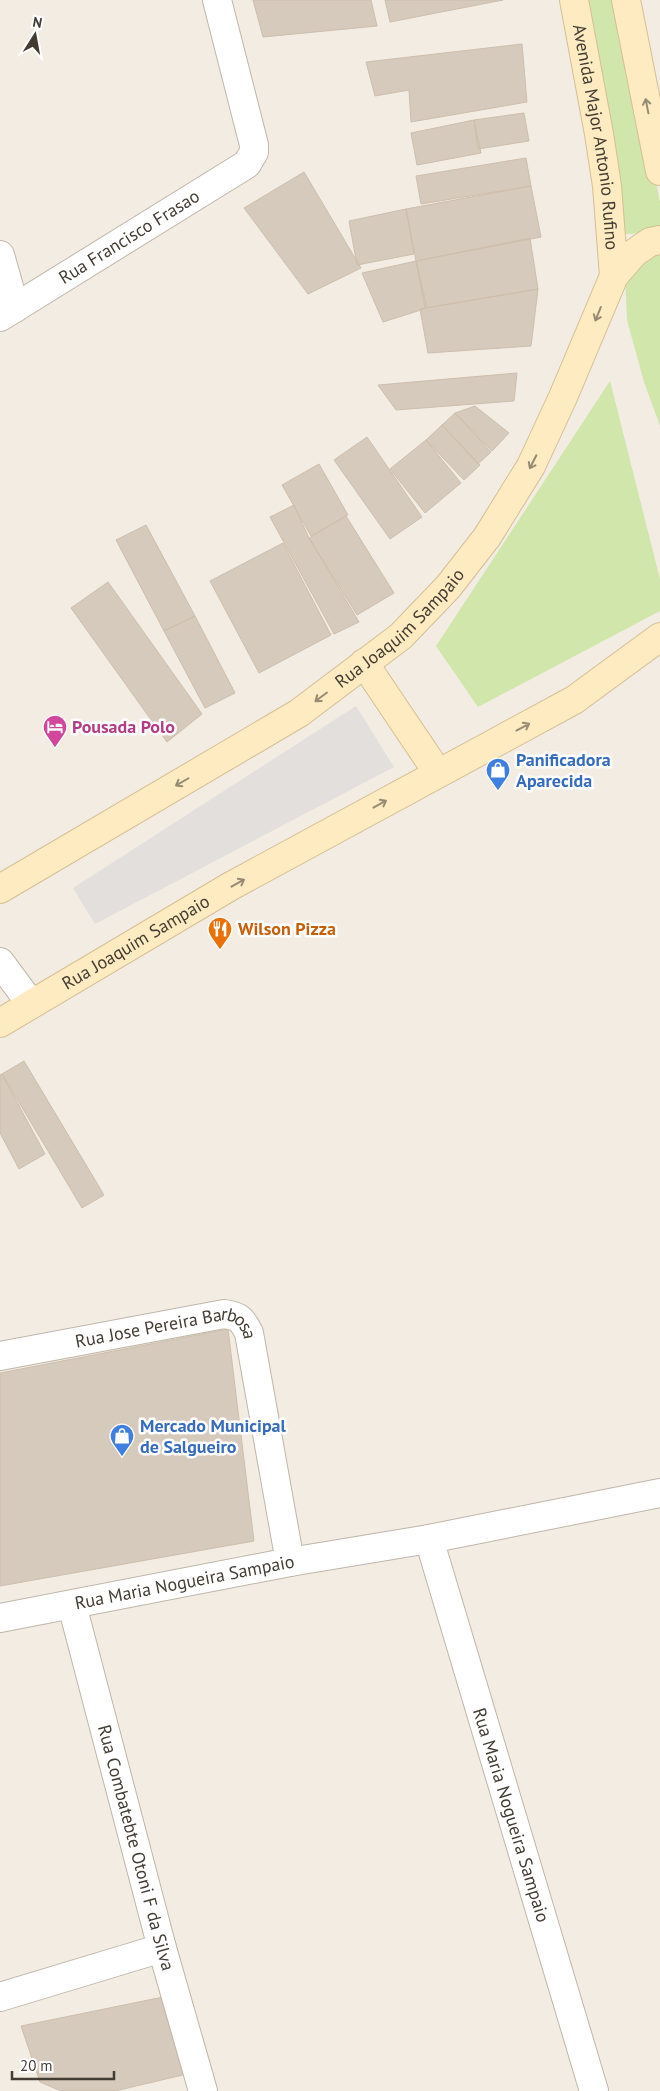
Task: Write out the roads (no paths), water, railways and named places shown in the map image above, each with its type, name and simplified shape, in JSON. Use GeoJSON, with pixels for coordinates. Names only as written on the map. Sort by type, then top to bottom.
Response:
{"type":"FeatureCollection","features":[{"type":"Feature","properties":{"kind":"main road","name":"Avenida Major Antonio Rufino"},"geometry":{"type":"LineString","coordinates":[[574,0],[607,186],[614,276]]}},
{"type":"Feature","properties":{"kind":"main road"},"geometry":{"type":"LineString","coordinates":[[626,0],[660,171]]}},
{"type":"Feature","properties":{"kind":"main road","name":"Rua Joaquim Sampaio"},"geometry":{"type":"LineString","coordinates":[[0,889],[299,714],[401,636],[448,587],[487,537],[531,466],[563,397],[614,276],[634,252],[650,242],[660,240]]}},
{"type":"Feature","properties":{"kind":"main road","name":"Rua Joaquim Sampaio"},"geometry":{"type":"LineString","coordinates":[[0,1023],[231,886],[574,700],[660,638]]}},
{"type":"Feature","properties":{"kind":"main road"},"geometry":{"type":"LineString","coordinates":[[364,663],[438,773]]}},
{"type":"Feature","properties":{"kind":"street","name":"Rua Francisco Frasao"},"geometry":{"type":"LineString","coordinates":[[7,313],[248,164],[254,152],[217,0]]}},
{"type":"Feature","properties":{"kind":"street"},"geometry":{"type":"LineString","coordinates":[[0,255],[7,313]]}},
{"type":"Feature","properties":{"kind":"street"},"geometry":{"type":"LineString","coordinates":[[0,962],[31,1004]]}},
{"type":"Feature","properties":{"kind":"street","name":"Rua Jose Pereira Barbosa"},"geometry":{"type":"LineString","coordinates":[[0,1356],[224,1314],[236,1316],[244,1323],[249,1333],[290,1562]]}},
{"type":"Feature","properties":{"kind":"street","name":"Rua Maria Nogueira Sampaio"},"geometry":{"type":"LineString","coordinates":[[0,1618],[290,1562],[429,1539],[660,1493]]}},
{"type":"Feature","properties":{"kind":"street","name":"Rua Maria Nogueira Sampaio"},"geometry":{"type":"LineString","coordinates":[[429,1539],[594,2091]]}},
{"type":"Feature","properties":{"kind":"street","name":"Rua Combatebte Otoni F da Silva"},"geometry":{"type":"LineString","coordinates":[[72,1605],[162,1948],[204,2091]]}},
{"type":"Feature","properties":{"kind":"street"},"geometry":{"type":"LineString","coordinates":[[0,1997],[162,1948]]}},
{"type":"Feature","properties":{"kind":"place","name":"Pousada Polo"},"geometry":{"type":"Point","coordinates":[55,748]}},
{"type":"Feature","properties":{"kind":"place","name":"Panificadora Aparecida"},"geometry":{"type":"Point","coordinates":[498,791]}},
{"type":"Feature","properties":{"kind":"place","name":"Wilson Pizza"},"geometry":{"type":"Point","coordinates":[220,950]}},
{"type":"Feature","properties":{"kind":"place","name":"Mercado Municipal de Salgueiro"},"geometry":{"type":"Point","coordinates":[122,1457]}}]}
